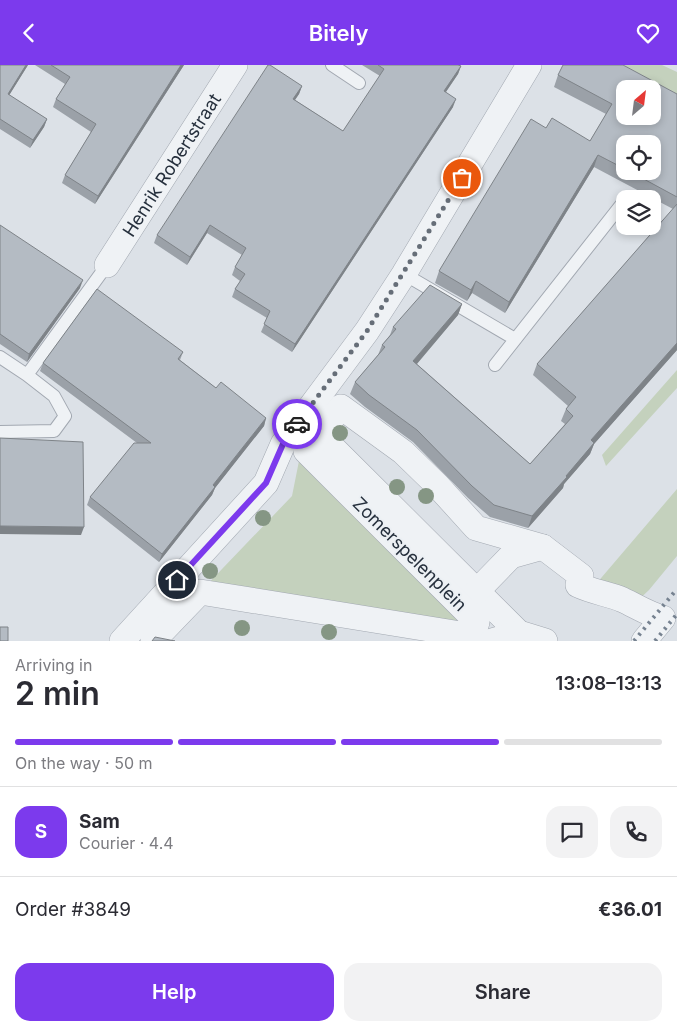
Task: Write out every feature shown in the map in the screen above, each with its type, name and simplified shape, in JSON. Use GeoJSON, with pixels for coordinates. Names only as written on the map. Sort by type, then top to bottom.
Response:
{"type":"FeatureCollection","features":[{"type":"Feature","properties":{"kind":"street","name":"Henrik Robertstraat"},"geometry":{"type":"LineString","coordinates":[[108,265],[235,65]]}},
{"type":"Feature","properties":{"kind":"street"},"geometry":{"type":"LineString","coordinates":[[122,641],[266,483],[283,444],[311,424],[404,274],[529,65]]}},
{"type":"Feature","properties":{"kind":"street","name":"Zomerspelenplein"},"geometry":{"type":"LineString","coordinates":[[153,641],[200,592],[473,636],[477,622],[306,451],[311,424],[341,407],[403,452],[437,485],[476,528],[543,547],[581,576],[578,585],[590,591],[622,599],[646,612],[670,619]]}},
{"type":"Feature","properties":{"kind":"street","name":"Zomerspelenplein"},"geometry":{"type":"LineString","coordinates":[[311,424],[477,591],[518,637],[545,641]]}},
{"type":"Feature","properties":{"kind":"street","name":"Zomerspelenplein"},"geometry":{"type":"LineString","coordinates":[[477,591],[511,556],[543,547]]}},
{"type":"Feature","properties":{"kind":"street"},"geometry":{"type":"LineString","coordinates":[[152,607],[186,607],[431,641]]}},
{"type":"Feature","properties":{"kind":"street","name":"Zomerspelenplein"},"geometry":{"type":"LineString","coordinates":[[644,641],[670,619]]}},
{"type":"Feature","properties":{"kind":"street"},"geometry":{"type":"LineString","coordinates":[[492,641],[518,637]]}},
{"type":"Feature","properties":{"kind":"lane"},"geometry":{"type":"LineString","coordinates":[[332,65],[360,83]]}},
{"type":"Feature","properties":{"kind":"lane"},"geometry":{"type":"LineString","coordinates":[[495,365],[616,211]]}},
{"type":"Feature","properties":{"kind":"lane"},"geometry":{"type":"LineString","coordinates":[[27,375],[108,265]]}},
{"type":"Feature","properties":{"kind":"lane"},"geometry":{"type":"LineString","coordinates":[[404,274],[515,339]]}},
{"type":"Feature","properties":{"kind":"lane"},"geometry":{"type":"LineString","coordinates":[[0,357],[54,396],[65,416],[54,431],[0,432]]}},
{"type":"Feature","properties":{"kind":"green space"},"geometry":{"type":"Polygon","coordinates":[[[623,65],[662,65],[677,72],[677,94],[661,85],[661,80],[651,80],[623,65]]]}},
{"type":"Feature","properties":{"kind":"green space"},"geometry":{"type":"Polygon","coordinates":[[[677,370],[677,388],[606,466],[602,455],[677,370]]]}},
{"type":"Feature","properties":{"kind":"green space"},"geometry":{"type":"Polygon","coordinates":[[[306,451],[473,636],[200,592],[292,496],[299,461],[306,451]]]}},
{"type":"Feature","properties":{"kind":"green space"},"geometry":{"type":"Polygon","coordinates":[[[677,489],[677,556],[649,590],[633,605],[590,591],[677,489]]]}},
{"type":"Feature","properties":{"kind":"building"},"geometry":{"type":"Polygon","coordinates":[[[0,65],[26,65],[8,94],[47,119],[33,140],[0,119],[0,65]]]}},
{"type":"Feature","properties":{"kind":"building"},"geometry":{"type":"Polygon","coordinates":[[[51,65],[181,65],[98,196],[65,175],[96,124],[56,99],[70,77],[51,65]]]}},
{"type":"Feature","properties":{"kind":"building"},"geometry":{"type":"Polygon","coordinates":[[[268,65],[302,86],[293,99],[343,131],[384,69],[378,65],[461,66],[444,91],[456,99],[295,344],[264,324],[270,311],[235,289],[245,274],[235,267],[246,248],[210,225],[190,257],[157,235],[268,65]]]}},
{"type":"Feature","properties":{"kind":"building"},"geometry":{"type":"Polygon","coordinates":[[[563,65],[623,65],[651,80],[616,80],[616,125],[661,125],[661,85],[677,94],[677,197],[646,180],[661,180],[661,135],[616,135],[616,164],[598,155],[509,302],[476,281],[471,290],[439,271],[531,119],[546,128],[552,118],[590,141],[612,104],[558,75],[563,65]]]}},
{"type":"Feature","properties":{"kind":"building"},"geometry":{"type":"Polygon","coordinates":[[[677,204],[677,343],[591,440],[594,443],[532,516],[494,505],[472,486],[417,430],[369,395],[355,382],[385,347],[382,345],[396,329],[393,327],[430,285],[462,304],[413,361],[530,464],[573,416],[566,409],[576,397],[537,364],[650,235],[661,235],[661,222],[677,204]]]}},
{"type":"Feature","properties":{"kind":"building"},"geometry":{"type":"Polygon","coordinates":[[[0,225],[83,280],[29,354],[0,334],[0,225]]]}},
{"type":"Feature","properties":{"kind":"building"},"geometry":{"type":"Polygon","coordinates":[[[97,289],[183,352],[178,359],[216,388],[221,382],[266,418],[162,554],[90,497],[134,443],[151,443],[43,363],[97,289]]]}},
{"type":"Feature","properties":{"kind":"building"},"geometry":{"type":"Polygon","coordinates":[[[0,438],[83,442],[84,527],[0,526],[0,438]]]}},
{"type":"Feature","properties":{"kind":"building"},"geometry":{"type":"Polygon","coordinates":[[[0,627],[8,627],[8,641],[0,641],[0,627]]]}},
{"type":"Feature","properties":{"kind":"building"},"geometry":{"type":"Polygon","coordinates":[[[155,637],[175,641],[152,641],[155,637]]]}},
{"type":"Feature","properties":{"kind":"railway"},"geometry":{"type":"LineString","coordinates":[[634,641],[677,589]]}},
{"type":"Feature","properties":{"kind":"railway"},"geometry":{"type":"LineString","coordinates":[[655,641],[677,614]]}},
{"type":"Feature","properties":{"kind":"way so far"},"geometry":{"type":"LineString","coordinates":[[297,424],[367,331],[462,178]]}},
{"type":"Feature","properties":{"kind":"route"},"geometry":{"type":"LineString","coordinates":[[177,580],[266,483],[283,444],[297,424]]}}]}
